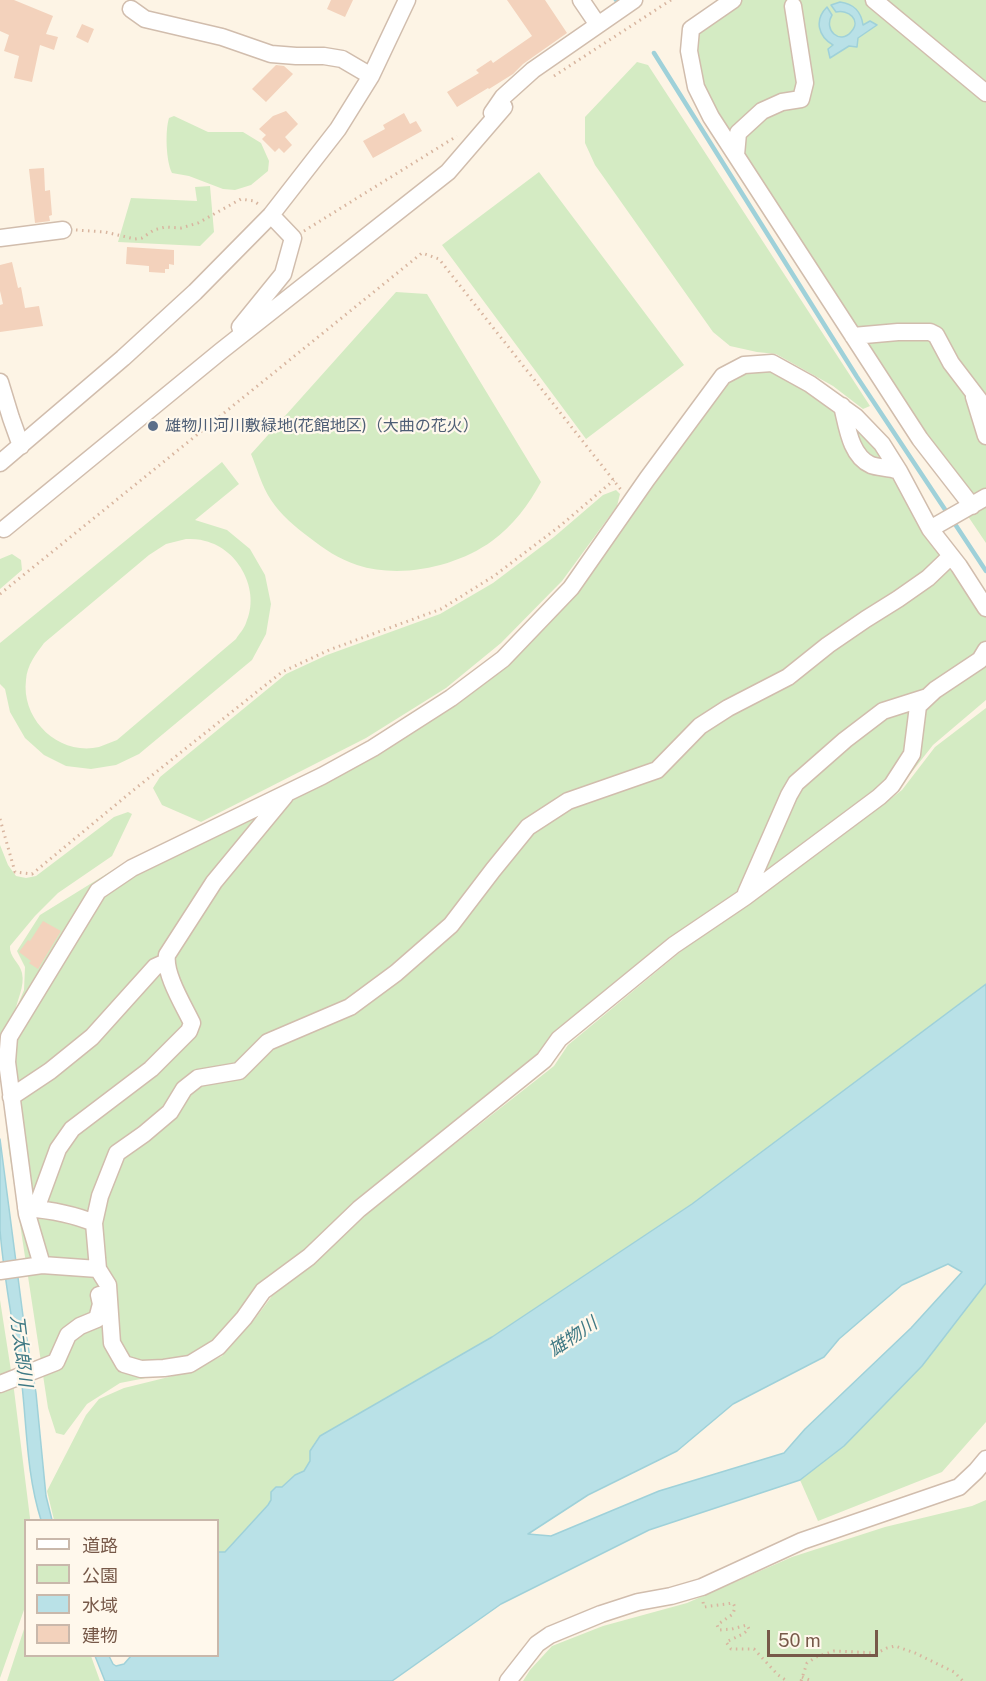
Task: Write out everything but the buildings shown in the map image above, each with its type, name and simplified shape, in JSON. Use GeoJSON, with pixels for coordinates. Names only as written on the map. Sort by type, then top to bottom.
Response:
{"type":"FeatureCollection","features":[{"type":"Feature","properties":{"kind":"street"},"geometry":{"type":"LineString","coordinates":[[0,464],[195,291],[271,215],[338,129],[371,76],[407,0]]}},
{"type":"Feature","properties":{"kind":"street"},"geometry":{"type":"LineString","coordinates":[[582,0],[598,25]]}},
{"type":"Feature","properties":{"kind":"street"},"geometry":{"type":"LineString","coordinates":[[4,529],[220,351],[448,172],[497,112],[503,97],[533,70],[634,0]]}},
{"type":"Feature","properties":{"kind":"street"},"geometry":{"type":"LineString","coordinates":[[733,0],[691,29],[689,51],[696,87],[711,117],[920,439],[972,505],[931,528]]}},
{"type":"Feature","properties":{"kind":"street"},"geometry":{"type":"LineString","coordinates":[[874,0],[986,93]]}},
{"type":"Feature","properties":{"kind":"street"},"geometry":{"type":"LineString","coordinates":[[736,155],[738,133],[762,111],[782,102],[801,99],[805,83],[793,6]]}},
{"type":"Feature","properties":{"kind":"street"},"geometry":{"type":"LineString","coordinates":[[131,9],[145,19],[222,37],[271,54],[342,59],[371,76]]}},
{"type":"Feature","properties":{"kind":"street"},"geometry":{"type":"LineString","coordinates":[[220,351],[282,274],[293,238],[271,215]]}},
{"type":"Feature","properties":{"kind":"street"},"geometry":{"type":"LineString","coordinates":[[0,238],[63,230]]}},
{"type":"Feature","properties":{"kind":"street"},"geometry":{"type":"LineString","coordinates":[[854,336],[898,332],[930,332],[936,335],[951,363],[986,409]]}},
{"type":"Feature","properties":{"kind":"street"},"geometry":{"type":"LineString","coordinates":[[41,1266],[11,1097],[7,1062],[9,1037],[98,891],[132,868],[288,793],[373,748],[451,698],[503,659],[571,588],[723,376],[744,365],[772,363],[793,374],[856,417],[882,444],[931,528],[986,608]]}},
{"type":"Feature","properties":{"kind":"street"},"geometry":{"type":"LineString","coordinates":[[0,382],[21,446]]}},
{"type":"Feature","properties":{"kind":"street"},"geometry":{"type":"LineString","coordinates":[[973,393],[986,436]]}},
{"type":"Feature","properties":{"kind":"street"},"geometry":{"type":"LineString","coordinates":[[842,406],[851,438],[860,458],[872,465],[890,467],[899,471]]}},
{"type":"Feature","properties":{"kind":"street"},"geometry":{"type":"LineString","coordinates":[[0,1384],[56,1362],[68,1335],[80,1326],[97,1319],[101,1304],[94,1268],[94,1223],[100,1196],[117,1154],[170,1112],[184,1089],[198,1078],[239,1071],[268,1042],[350,1007],[396,973],[451,925],[528,827],[568,801],[657,770],[700,726],[728,708],[788,677],[838,638],[928,578],[951,556]]}},
{"type":"Feature","properties":{"kind":"street"},"geometry":{"type":"LineString","coordinates":[[0,1271],[41,1266],[94,1268],[108,1285],[112,1343],[124,1364],[141,1369],[190,1364],[218,1347],[244,1318],[263,1291],[309,1257],[359,1209],[544,1060],[559,1039],[674,945],[745,897],[892,785],[912,754],[918,706],[935,690],[980,660],[986,650]]}},
{"type":"Feature","properties":{"kind":"street"},"geometry":{"type":"LineString","coordinates":[[745,897],[796,783],[845,740],[883,711],[928,696]]}},
{"type":"Feature","properties":{"kind":"street"},"geometry":{"type":"LineString","coordinates":[[31,1209],[58,1149],[72,1129],[151,1069],[189,1030],[192,1023],[172,980],[166,962],[167,955],[214,882],[288,793]]}},
{"type":"Feature","properties":{"kind":"street"},"geometry":{"type":"LineString","coordinates":[[11,1097],[50,1071],[92,1037],[155,967],[166,962]]}},
{"type":"Feature","properties":{"kind":"street"},"geometry":{"type":"LineString","coordinates":[[31,1209],[80,1217],[94,1223]]}},
{"type":"Feature","properties":{"kind":"street"},"geometry":{"type":"LineString","coordinates":[[508,1681],[537,1644],[550,1635],[638,1602],[702,1587],[802,1541],[959,1487],[986,1459]]}},
{"type":"Feature","properties":{"kind":"path"},"geometry":{"type":"LineString","coordinates":[[63,230],[105,232],[135,239],[142,238],[165,227],[181,228],[198,223],[242,199],[254,201],[271,215]]}},
{"type":"Feature","properties":{"kind":"path"},"geometry":{"type":"LineString","coordinates":[[0,594],[422,253],[439,259],[614,480],[560,526],[494,576],[441,609],[329,650],[282,672],[32,874],[15,872],[0,819]]}},
{"type":"Feature","properties":{"kind":"path"},"geometry":{"type":"LineString","coordinates":[[702,1587],[710,1591],[710,1596],[702,1602],[704,1607],[733,1603],[735,1607],[733,1614],[717,1625],[719,1630],[747,1625],[749,1629],[726,1642],[730,1649],[754,1649],[778,1675],[787,1681]]}},
{"type":"Feature","properties":{"kind":"path"},"geometry":{"type":"LineString","coordinates":[[812,1681],[801,1679],[807,1663],[816,1657],[834,1651],[877,1653],[895,1646],[954,1672],[963,1681]]}},
{"type":"Feature","properties":{"kind":"green space"},"geometry":{"type":"Polygon","coordinates":[[[726,0],[986,0],[986,543],[868,368],[703,114],[686,27],[726,0]]]}},
{"type":"Feature","properties":{"kind":"green space"},"geometry":{"type":"Polygon","coordinates":[[[637,62],[648,65],[870,406],[863,409],[833,386],[776,354],[730,346],[713,332],[595,165],[585,143],[585,117],[637,62]]]}},
{"type":"Feature","properties":{"kind":"green space"},"geometry":{"type":"Polygon","coordinates":[[[174,116],[208,132],[243,132],[261,143],[269,161],[268,171],[251,185],[235,190],[223,189],[189,176],[172,173],[167,154],[167,138],[169,118],[174,116]]]}},
{"type":"Feature","properties":{"kind":"green space"},"geometry":{"type":"Polygon","coordinates":[[[539,172],[684,365],[586,439],[442,245],[539,172]]]}},
{"type":"Feature","properties":{"kind":"green space"},"geometry":{"type":"Polygon","coordinates":[[[210,186],[214,232],[200,246],[118,242],[131,198],[197,201],[195,187],[210,186]]]}},
{"type":"Feature","properties":{"kind":"green space"},"geometry":{"type":"Polygon","coordinates":[[[396,292],[427,294],[541,482],[514,522],[478,550],[445,564],[391,571],[374,569],[344,560],[299,530],[271,500],[251,454],[396,292]]]}},
{"type":"Feature","properties":{"kind":"green space"},"geometry":{"type":"Polygon","coordinates":[[[738,360],[828,387],[966,561],[986,596],[986,700],[933,745],[900,787],[682,946],[368,1208],[268,1295],[251,1317],[156,1376],[120,1383],[87,1404],[64,1435],[56,1433],[48,1408],[8,1145],[0,1059],[0,1042],[6,1035],[0,1036],[0,845],[8,865],[16,876],[26,878],[36,876],[114,817],[128,812],[132,814],[112,856],[58,893],[10,946],[23,978],[15,1012],[24,990],[25,967],[17,951],[40,915],[108,873],[367,744],[447,695],[496,656],[565,588],[738,360]]]}},
{"type":"Feature","properties":{"kind":"green space"},"geometry":{"type":"Polygon","coordinates":[[[222,462],[239,484],[195,520],[227,530],[250,549],[265,575],[271,604],[266,634],[252,660],[139,754],[116,765],[91,769],[66,766],[44,755],[25,738],[10,712],[5,689],[0,684],[0,643],[222,462]],[[186,539],[166,544],[149,555],[44,643],[35,656],[27,675],[26,695],[36,721],[57,740],[70,746],[84,748],[99,747],[117,740],[236,639],[243,629],[250,611],[251,598],[244,573],[228,553],[217,546],[203,540],[186,539]]]}},
{"type":"Feature","properties":{"kind":"green space"},"geometry":{"type":"Polygon","coordinates":[[[616,490],[620,494],[617,506],[562,581],[501,643],[446,688],[366,738],[201,822],[162,805],[153,788],[160,777],[286,674],[327,655],[440,614],[493,583],[554,537],[603,495],[616,490]]]}},
{"type":"Feature","properties":{"kind":"green space"},"geometry":{"type":"Polygon","coordinates":[[[12,554],[21,560],[22,570],[0,589],[0,559],[12,554]]]}},
{"type":"Feature","properties":{"kind":"green space"},"geometry":{"type":"Polygon","coordinates":[[[986,708],[986,984],[692,1204],[492,1337],[320,1436],[310,1451],[310,1461],[304,1471],[295,1475],[282,1487],[225,1552],[219,1552],[219,1519],[54,1519],[47,1491],[86,1415],[99,1399],[124,1388],[189,1372],[222,1356],[272,1296],[315,1263],[372,1209],[554,1066],[568,1045],[685,948],[826,848],[902,790],[935,747],[986,708]]]}},
{"type":"Feature","properties":{"kind":"green space"},"geometry":{"type":"Polygon","coordinates":[[[986,1283],[986,1422],[942,1472],[818,1521],[800,1480],[844,1446],[922,1366],[986,1283]]]}},
{"type":"Feature","properties":{"kind":"green space"},"geometry":{"type":"Polygon","coordinates":[[[0,1300],[30,1519],[24,1519],[24,1610],[0,1678],[0,1300]]]}},
{"type":"Feature","properties":{"kind":"green space"},"geometry":{"type":"Polygon","coordinates":[[[986,1500],[986,1681],[523,1681],[552,1646],[603,1626],[687,1603],[792,1557],[885,1527],[972,1506],[986,1500]]]}},
{"type":"Feature","properties":{"kind":"green space"},"geometry":{"type":"Polygon","coordinates":[[[24,1629],[24,1657],[91,1657],[100,1681],[7,1681],[24,1629]]]}},
{"type":"Feature","properties":{"kind":"water"},"geometry":{"type":"Polygon","coordinates":[[[840,2],[856,9],[863,25],[870,21],[877,25],[858,38],[857,47],[849,46],[830,58],[828,49],[833,45],[824,37],[819,22],[823,12],[827,7],[832,15],[831,30],[838,36],[847,36],[855,23],[852,16],[845,12],[836,12],[831,5],[840,2]]]}},
{"type":"Feature","properties":{"kind":"water","name":"雄物川"},"geometry":{"type":"Polygon","coordinates":[[[986,984],[986,1283],[922,1366],[844,1446],[800,1480],[649,1530],[501,1604],[392,1681],[105,1681],[95,1657],[110,1657],[116,1666],[124,1664],[130,1657],[219,1657],[219,1552],[225,1552],[268,1505],[271,1492],[276,1487],[282,1487],[295,1475],[304,1471],[310,1461],[310,1451],[320,1436],[492,1337],[692,1204],[986,984]],[[948,1264],[902,1285],[839,1339],[824,1357],[733,1404],[677,1451],[588,1495],[528,1534],[551,1536],[659,1491],[784,1453],[805,1429],[911,1328],[962,1272],[948,1264]]]}},
{"type":"Feature","properties":{"kind":"water","name":"万太郎川"},"geometry":{"type":"Polygon","coordinates":[[[0,1139],[23,1316],[36,1393],[46,1496],[52,1519],[41,1519],[30,1470],[22,1385],[0,1230],[0,1139]]]}},
{"type":"Feature","properties":{"kind":"waterway"},"geometry":{"type":"LineString","coordinates":[[654,53],[857,377],[948,514]]}},
{"type":"Feature","properties":{"kind":"waterway"},"geometry":{"type":"LineString","coordinates":[[953,521],[986,571]]}},
{"type":"Feature","properties":{"kind":"place","name":"雄物川河川敷緑地(花館地区)（大曲の花火）"},"geometry":{"type":"Point","coordinates":[153,426]}}]}
